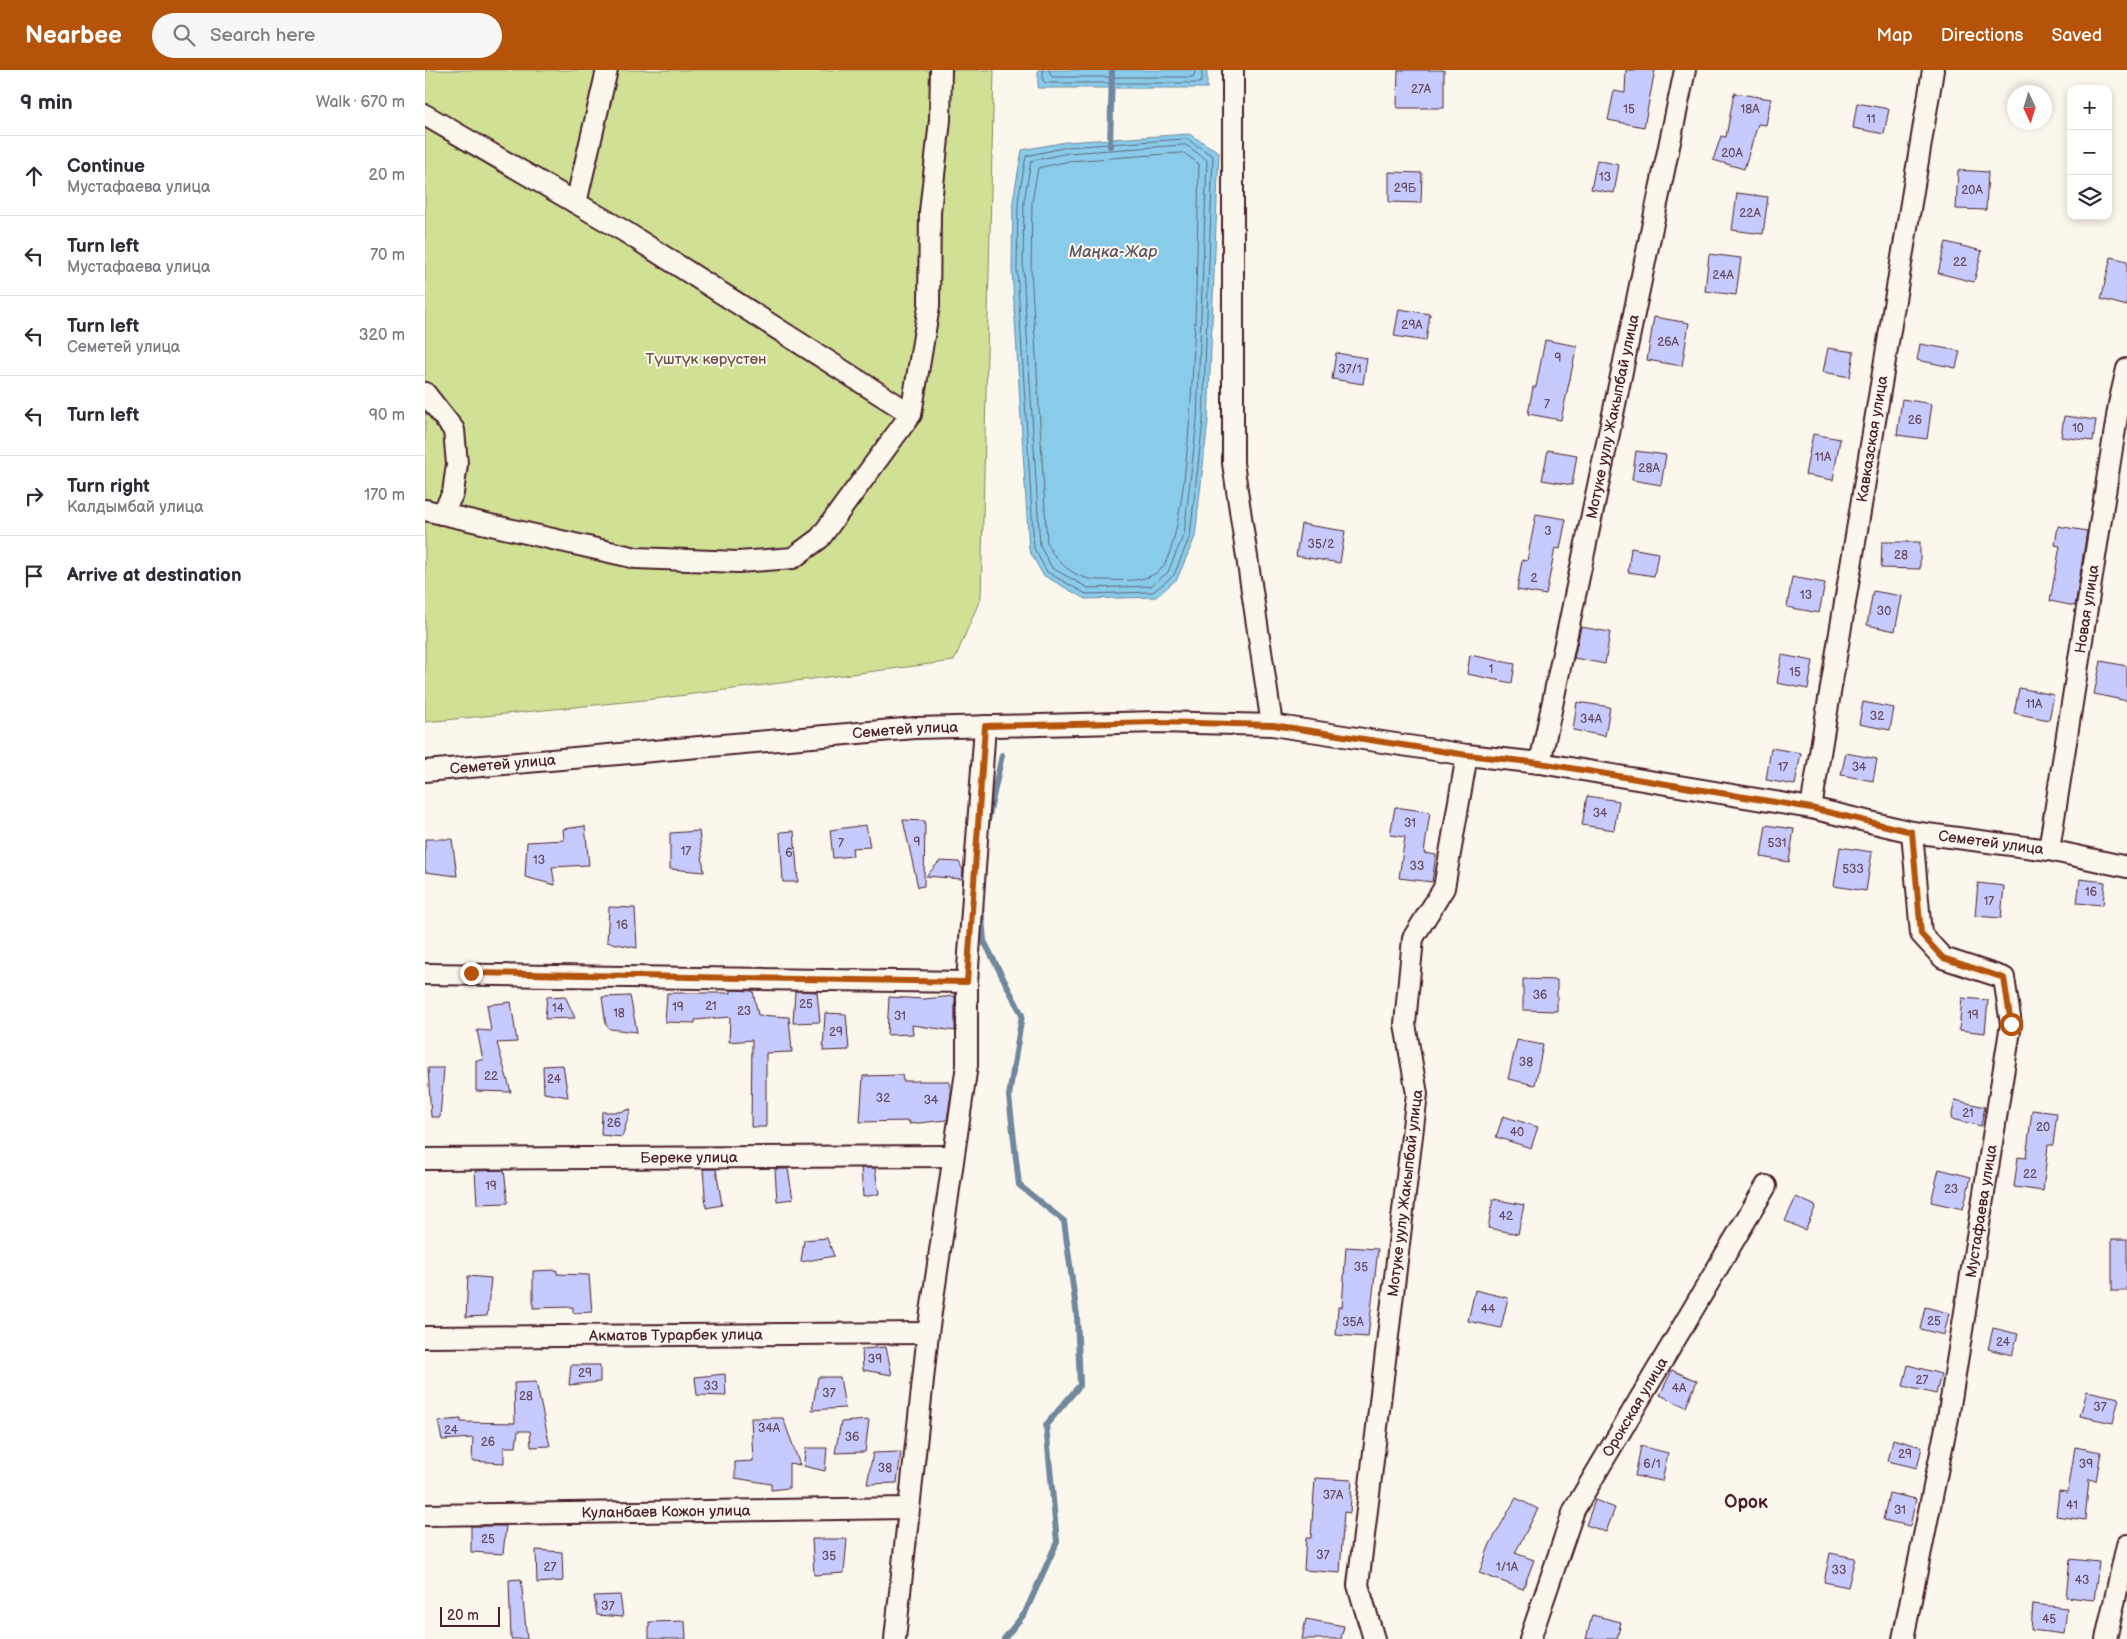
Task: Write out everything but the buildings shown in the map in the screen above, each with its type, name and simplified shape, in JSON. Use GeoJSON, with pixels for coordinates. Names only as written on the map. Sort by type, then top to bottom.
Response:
{"type":"FeatureCollection","features":[{"type":"Feature","properties":{"kind":"street"},"geometry":{"type":"LineString","coordinates":[[577,203],[607,70]]}},
{"type":"Feature","properties":{"kind":"street"},"geometry":{"type":"LineString","coordinates":[[433,512],[636,558],[738,562],[793,558],[820,538],[911,414],[929,306],[931,212],[940,120],[941,70]]}},
{"type":"Feature","properties":{"kind":"street"},"geometry":{"type":"LineString","coordinates":[[1233,70],[1233,463],[1273,725]]}},
{"type":"Feature","properties":{"kind":"street","name":"Мотуке уулу Жакыпбай улица"},"geometry":{"type":"LineString","coordinates":[[1540,763],[1685,70]]}},
{"type":"Feature","properties":{"kind":"street","name":"Кавказская улица"},"geometry":{"type":"LineString","coordinates":[[1811,808],[1933,70]]}},
{"type":"Feature","properties":{"kind":"street"},"geometry":{"type":"LineString","coordinates":[[425,115],[577,203],[911,414]]}},
{"type":"Feature","properties":{"kind":"street","name":"Новая улица"},"geometry":{"type":"LineString","coordinates":[[2049,850],[2119,404],[2127,369]]}},
{"type":"Feature","properties":{"kind":"street"},"geometry":{"type":"LineString","coordinates":[[425,393],[454,430],[457,464],[453,493],[433,512]]}},
{"type":"Feature","properties":{"kind":"street","name":"Семетей улица"},"geometry":{"type":"LineString","coordinates":[[425,771],[915,728],[1158,722],[1273,725],[1467,755],[1540,763],[1811,808],[1912,832],[2049,850],[2127,867]]}},
{"type":"Feature","properties":{"kind":"street"},"geometry":{"type":"LineString","coordinates":[[895,1639],[928,1333],[967,1065],[967,982],[985,726]]}},
{"type":"Feature","properties":{"kind":"street","name":"Мотуке уулу Жакыпбай улица"},"geometry":{"type":"LineString","coordinates":[[1374,1639],[1358,1585],[1417,1094],[1405,1024],[1413,938],[1445,888],[1467,755]]}},
{"type":"Feature","properties":{"kind":"street","name":"Мустафаева улица"},"geometry":{"type":"LineString","coordinates":[[1903,1639],[1948,1418],[2011,1024],[2004,978],[1943,958],[1921,934],[1912,832]]}},
{"type":"Feature","properties":{"kind":"street"},"geometry":{"type":"LineString","coordinates":[[425,974],[967,982]]}},
{"type":"Feature","properties":{"kind":"street","name":"Береке улица"},"geometry":{"type":"LineString","coordinates":[[425,1159],[953,1156]]}},
{"type":"Feature","properties":{"kind":"street","name":"Орокская улица"},"geometry":{"type":"LineString","coordinates":[[1530,1639],[1574,1510],[1766,1186]]}},
{"type":"Feature","properties":{"kind":"street","name":"Акматов Турарбек улица"},"geometry":{"type":"LineString","coordinates":[[425,1337],[928,1333]]}},
{"type":"Feature","properties":{"kind":"street","name":"Куланбаев Кожон улица"},"geometry":{"type":"LineString","coordinates":[[425,1515],[908,1508]]}},
{"type":"Feature","properties":{"kind":"street"},"geometry":{"type":"LineString","coordinates":[[2106,1639],[2127,1545]]}},
{"type":"Feature","properties":{"kind":"green space","name":"Түштүк көрүстөн"},"geometry":{"type":"Polygon","coordinates":[[[425,70],[994,70],[981,597],[954,661],[654,699],[425,722],[425,70]]]}},
{"type":"Feature","properties":{"kind":"water"},"geometry":{"type":"Polygon","coordinates":[[[1038,70],[1207,70],[1207,88],[1038,88],[1038,70]]]}},
{"type":"Feature","properties":{"kind":"water","name":"Маңка-Жар"},"geometry":{"type":"Polygon","coordinates":[[[1189,134],[1219,152],[1208,421],[1195,537],[1177,579],[1156,597],[1085,599],[1043,575],[1029,550],[1012,270],[1013,200],[1022,150],[1066,142],[1189,134]]]}},
{"type":"Feature","properties":{"kind":"waterway"},"geometry":{"type":"LineString","coordinates":[[1110,146],[1112,70]]}},
{"type":"Feature","properties":{"kind":"waterway"},"geometry":{"type":"LineString","coordinates":[[987,825],[1002,755]]}},
{"type":"Feature","properties":{"kind":"waterway"},"geometry":{"type":"LineString","coordinates":[[981,906],[984,941],[1022,1015],[1009,1096],[1019,1185],[1064,1221],[1077,1316],[1080,1385],[1046,1425],[1057,1542],[1025,1613],[1004,1639]]}},
{"type":"Feature","properties":{"kind":"district","name":"Орок"},"geometry":{"type":"Point","coordinates":[1746,1502]}},
{"type":"Feature","properties":{"kind":"route"},"geometry":{"type":"LineString","coordinates":[[471,973],[967,982],[985,726],[1158,722],[1273,725],[1467,755],[1540,763],[1811,808],[1912,832],[1921,934],[1943,958],[2004,978],[2011,1024]]}}]}
